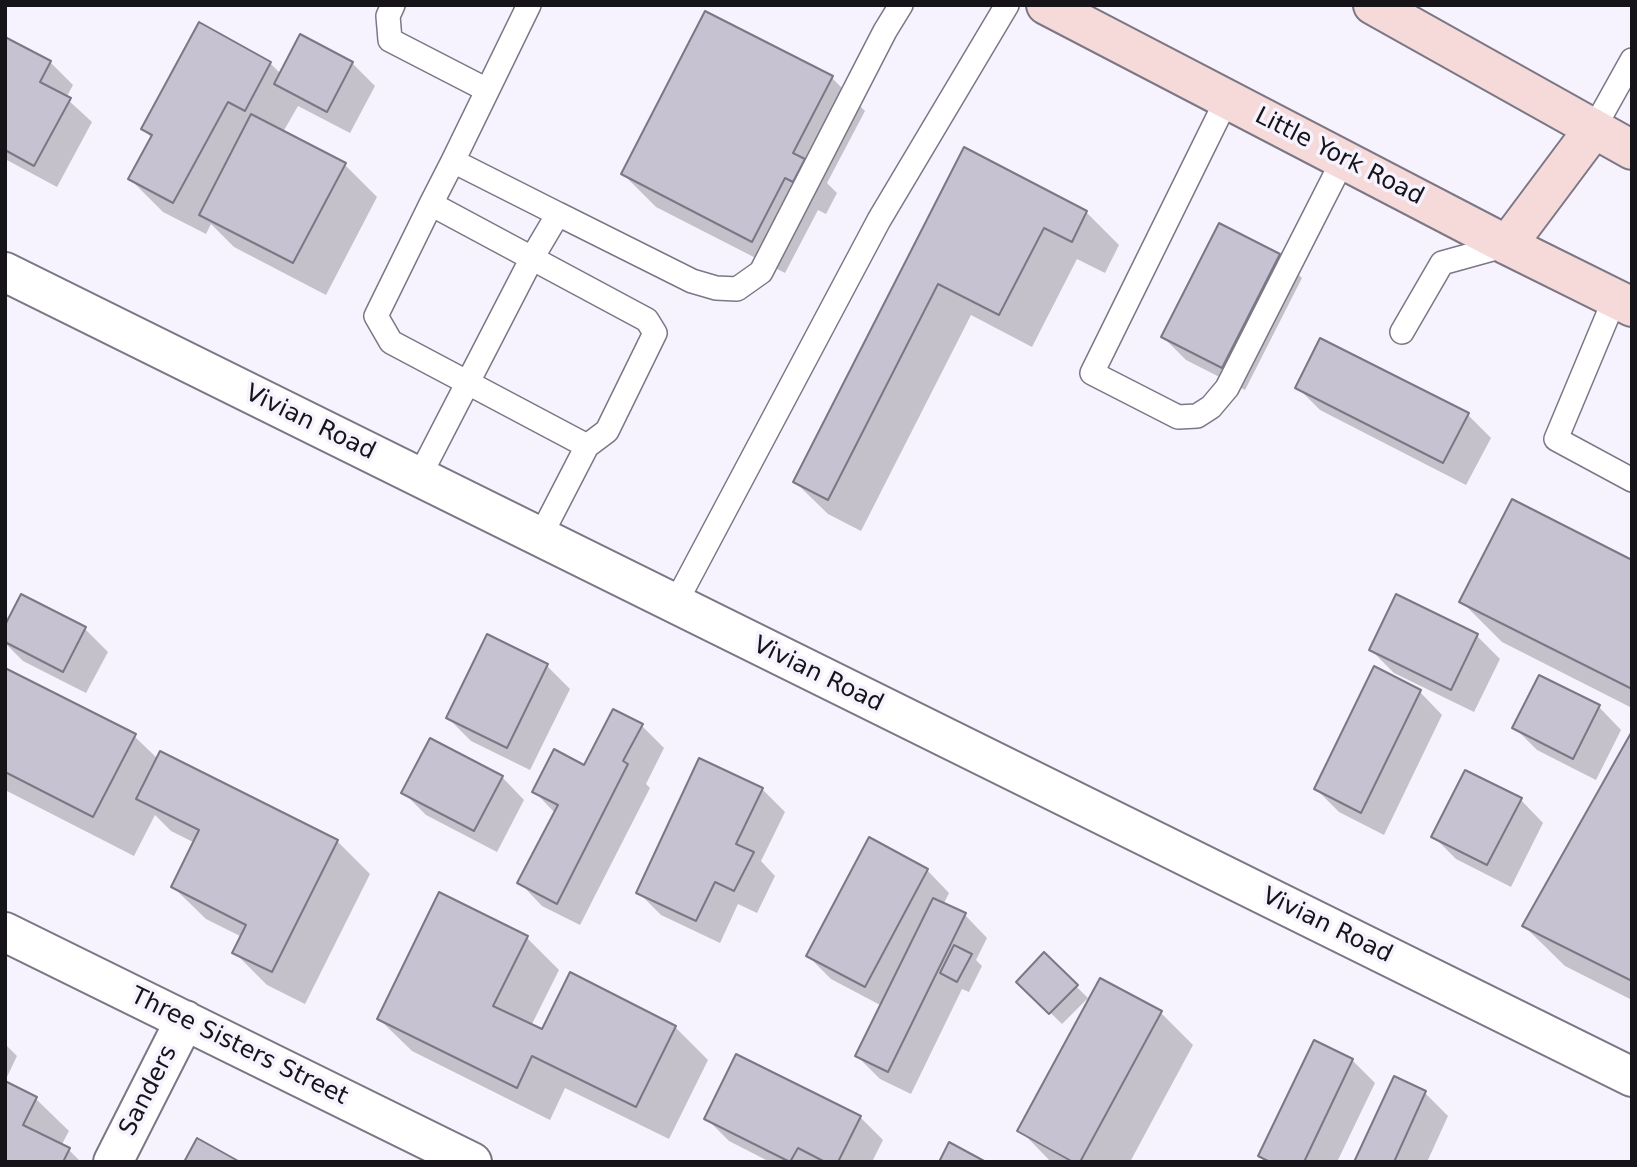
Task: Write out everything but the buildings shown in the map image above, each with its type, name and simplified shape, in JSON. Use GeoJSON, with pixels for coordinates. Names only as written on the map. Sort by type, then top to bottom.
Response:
{"type":"FeatureCollection","features":[{"type":"Feature","properties":{"kind":"main road","name":"Little York Road"},"geometry":{"type":"LineString","coordinates":[[1046,5],[1344,158],[1507,246],[1623,303]]}},
{"type":"Feature","properties":{"kind":"main road"},"geometry":{"type":"LineString","coordinates":[[1373,5],[1593,130],[1632,149]]}},
{"type":"Feature","properties":{"kind":"main road"},"geometry":{"type":"LineString","coordinates":[[1507,246],[1593,130]]}},
{"type":"Feature","properties":{"kind":"street","name":"Vivian Road"},"geometry":{"type":"LineString","coordinates":[[5,272],[1632,1077]]}},
{"type":"Feature","properties":{"kind":"street","name":"Three Sisters Street"},"geometry":{"type":"LineString","coordinates":[[5,932],[472,1162]]}},
{"type":"Feature","properties":{"kind":"street","name":"Sanders"},"geometry":{"type":"LineString","coordinates":[[113,1162],[185,1020]]}},
{"type":"Feature","properties":{"kind":"lane"},"geometry":{"type":"LineString","coordinates":[[393,5],[388,16],[390,40],[487,90]]}},
{"type":"Feature","properties":{"kind":"lane"},"geometry":{"type":"LineString","coordinates":[[529,5],[376,316],[391,342],[587,446]]}},
{"type":"Feature","properties":{"kind":"lane"},"geometry":{"type":"LineString","coordinates":[[453,161],[692,281],[716,288],[737,289],[761,272],[884,31],[901,5]]}},
{"type":"Feature","properties":{"kind":"lane"},"geometry":{"type":"LineString","coordinates":[[675,604],[879,220],[1007,5]]}},
{"type":"Feature","properties":{"kind":"lane"},"geometry":{"type":"LineString","coordinates":[[1593,130],[1632,60]]}},
{"type":"Feature","properties":{"kind":"lane"},"geometry":{"type":"LineString","coordinates":[[1227,99],[1092,373],[1178,416],[1197,416],[1211,407],[1227,388],[1344,158]]}},
{"type":"Feature","properties":{"kind":"lane"},"geometry":{"type":"LineString","coordinates":[[431,204],[647,320],[655,333],[607,431],[587,446],[540,537]]}},
{"type":"Feature","properties":{"kind":"lane"},"geometry":{"type":"LineString","coordinates":[[419,477],[532,258],[558,214]]}},
{"type":"Feature","properties":{"kind":"lane"},"geometry":{"type":"LineString","coordinates":[[1402,332],[1442,263],[1507,246]]}},
{"type":"Feature","properties":{"kind":"lane"},"geometry":{"type":"LineString","coordinates":[[1623,303],[1556,439],[1632,480]]}}]}
